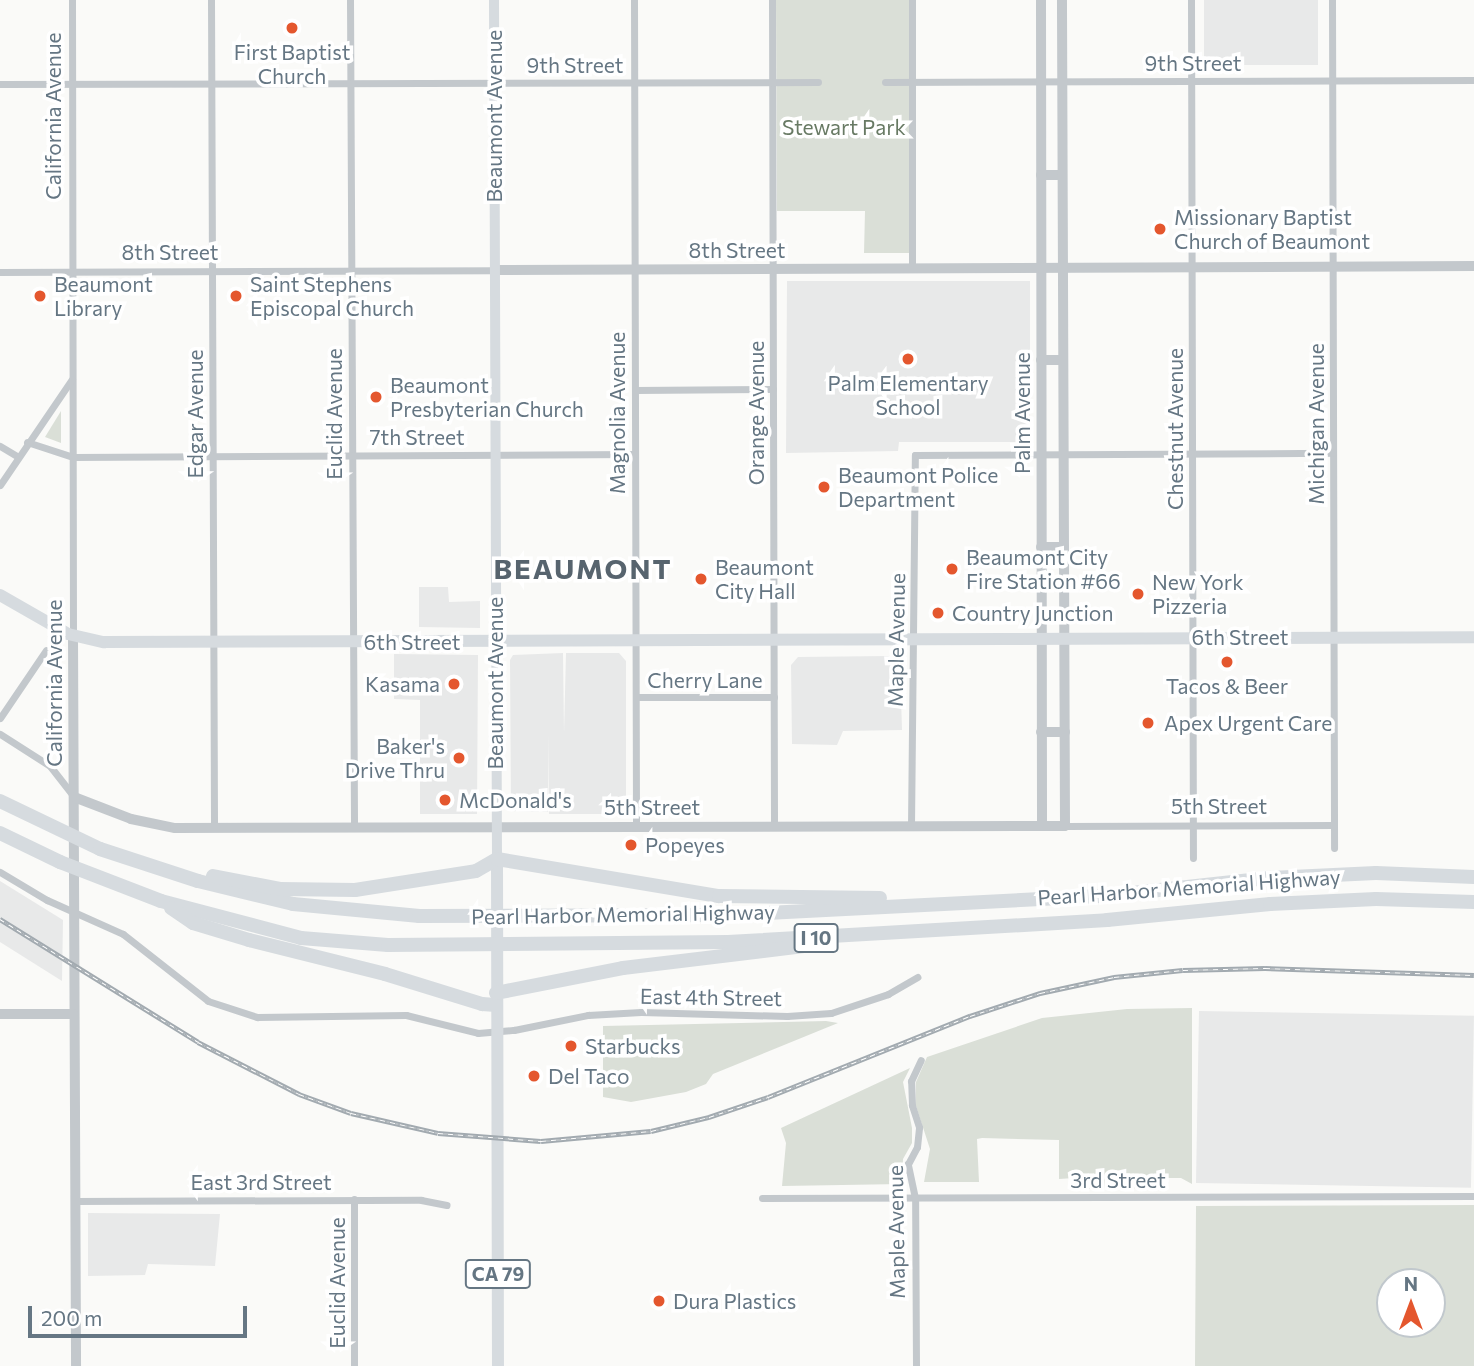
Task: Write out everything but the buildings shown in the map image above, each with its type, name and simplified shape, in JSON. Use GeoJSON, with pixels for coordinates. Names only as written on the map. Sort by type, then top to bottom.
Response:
{"type":"FeatureCollection","features":[{"type":"Feature","properties":{"kind":"highway","name":"Pearl Harbor Memorial Highway"},"geometry":{"type":"LineString","coordinates":[[0,801],[106,851],[198,881],[284,903],[419,916],[726,915],[1105,896],[1309,876],[1376,873],[1474,877]]}},
{"type":"Feature","properties":{"kind":"highway","name":"Pearl Harbor Memorial Highway"},"geometry":{"type":"LineString","coordinates":[[0,833],[60,862],[161,901],[301,938],[388,945],[728,942],[1107,920],[1270,904],[1376,899],[1474,902]]}},
{"type":"Feature","properties":{"kind":"highway"},"geometry":{"type":"LineString","coordinates":[[106,851],[242,882],[316,891],[355,890],[476,871],[497,859],[719,896],[880,898],[923,904]]}},
{"type":"Feature","properties":{"kind":"highway"},"geometry":{"type":"LineString","coordinates":[[161,901],[192,923],[272,947],[385,974],[482,1004],[623,968],[890,934]]}},
{"type":"Feature","properties":{"kind":"main road","name":"Beaumont Avenue"},"geometry":{"type":"LineString","coordinates":[[494,0],[498,1366]]}},
{"type":"Feature","properties":{"kind":"main road","name":"6th Street"},"geometry":{"type":"LineString","coordinates":[[0,595],[74,636],[104,642],[1474,637]]}},
{"type":"Feature","properties":{"kind":"street","name":"California Avenue"},"geometry":{"type":"LineString","coordinates":[[72,0],[76,1366]]}},
{"type":"Feature","properties":{"kind":"street","name":"Edgar Avenue"},"geometry":{"type":"LineString","coordinates":[[211,0],[214,828]]}},
{"type":"Feature","properties":{"kind":"street","name":"Euclid Avenue"},"geometry":{"type":"LineString","coordinates":[[350,0],[354,827]]}},
{"type":"Feature","properties":{"kind":"street","name":"Magnolia Avenue"},"geometry":{"type":"LineString","coordinates":[[634,0],[636,827]]}},
{"type":"Feature","properties":{"kind":"street","name":"Orange Avenue"},"geometry":{"type":"LineString","coordinates":[[772,0],[774,827]]}},
{"type":"Feature","properties":{"kind":"street"},"geometry":{"type":"LineString","coordinates":[[912,0],[912,268]]}},
{"type":"Feature","properties":{"kind":"street","name":"Palm Avenue"},"geometry":{"type":"LineString","coordinates":[[1041,0],[1042,826]]}},
{"type":"Feature","properties":{"kind":"street","name":"Palm Avenue"},"geometry":{"type":"LineString","coordinates":[[1062,0],[1065,826]]}},
{"type":"Feature","properties":{"kind":"street","name":"Chestnut Avenue"},"geometry":{"type":"LineString","coordinates":[[1191,0],[1193,858]]}},
{"type":"Feature","properties":{"kind":"street","name":"Michigan Avenue"},"geometry":{"type":"LineString","coordinates":[[1332,0],[1334,848]]}},
{"type":"Feature","properties":{"kind":"street","name":"9th Street"},"geometry":{"type":"LineString","coordinates":[[885,82],[1474,80]]}},
{"type":"Feature","properties":{"kind":"street","name":"9th Street"},"geometry":{"type":"LineString","coordinates":[[0,84],[818,82]]}},
{"type":"Feature","properties":{"kind":"street"},"geometry":{"type":"LineString","coordinates":[[1041,175],[1062,175]]}},
{"type":"Feature","properties":{"kind":"street","name":"8th Street"},"geometry":{"type":"LineString","coordinates":[[0,272],[1474,266]]}},
{"type":"Feature","properties":{"kind":"street"},"geometry":{"type":"LineString","coordinates":[[1041,360],[1063,360]]}},
{"type":"Feature","properties":{"kind":"street"},"geometry":{"type":"LineString","coordinates":[[0,485],[73,378]]}},
{"type":"Feature","properties":{"kind":"street"},"geometry":{"type":"LineString","coordinates":[[635,390],[773,389]]}},
{"type":"Feature","properties":{"kind":"street","name":"7th Street"},"geometry":{"type":"LineString","coordinates":[[27,442],[73,457],[635,454]]}},
{"type":"Feature","properties":{"kind":"street"},"geometry":{"type":"LineString","coordinates":[[0,446],[18,457]]}},
{"type":"Feature","properties":{"kind":"street"},"geometry":{"type":"LineString","coordinates":[[1041,454],[1333,453]]}},
{"type":"Feature","properties":{"kind":"street","name":"Maple Avenue"},"geometry":{"type":"LineString","coordinates":[[911,826],[915,455],[1041,454]]}},
{"type":"Feature","properties":{"kind":"street"},"geometry":{"type":"LineString","coordinates":[[1041,547],[1064,547]]}},
{"type":"Feature","properties":{"kind":"street"},"geometry":{"type":"LineString","coordinates":[[0,718],[46,650]]}},
{"type":"Feature","properties":{"kind":"street","name":"Cherry Lane"},"geometry":{"type":"LineString","coordinates":[[636,697],[774,697]]}},
{"type":"Feature","properties":{"kind":"street"},"geometry":{"type":"LineString","coordinates":[[1041,732],[1065,732]]}},
{"type":"Feature","properties":{"kind":"street"},"geometry":{"type":"LineString","coordinates":[[0,734],[50,765],[74,797]]}},
{"type":"Feature","properties":{"kind":"street","name":"5th Street"},"geometry":{"type":"LineString","coordinates":[[74,797],[153,826],[214,828],[1334,825]]}},
{"type":"Feature","properties":{"kind":"street","name":"East 4th Street"},"geometry":{"type":"LineString","coordinates":[[0,872],[73,913],[123,934],[208,1001],[257,1017],[406,1014],[478,1033],[588,1015],[641,1012],[787,1016],[831,1013],[888,993],[918,977]]}},
{"type":"Feature","properties":{"kind":"street"},"geometry":{"type":"LineString","coordinates":[[0,1014],[73,1014]]}},
{"type":"Feature","properties":{"kind":"street","name":"Maple Avenue"},"geometry":{"type":"LineString","coordinates":[[916,1366],[915,1198],[908,1164],[917,1147],[919,1127],[911,1090],[921,1060]]}},
{"type":"Feature","properties":{"kind":"street","name":"3rd Street"},"geometry":{"type":"LineString","coordinates":[[762,1198],[1474,1196]]}},
{"type":"Feature","properties":{"kind":"street","name":"Euclid Avenue"},"geometry":{"type":"LineString","coordinates":[[354,1199],[354,1366]]}},
{"type":"Feature","properties":{"kind":"street","name":"East 3rd Street"},"geometry":{"type":"LineString","coordinates":[[75,1201],[354,1199],[421,1200],[447,1205]]}},
{"type":"Feature","properties":{"kind":"shaded area"},"geometry":{"type":"Polygon","coordinates":[[[1204,0],[1318,0],[1318,65],[1204,65],[1204,0]]]}},
{"type":"Feature","properties":{"kind":"shaded area","name":"Palm Elementary School"},"geometry":{"type":"Polygon","coordinates":[[[787,281],[1030,281],[1030,442],[899,442],[898,451],[786,453],[787,281]]]}},
{"type":"Feature","properties":{"kind":"shaded area"},"geometry":{"type":"Polygon","coordinates":[[[419,587],[448,587],[449,602],[480,601],[480,628],[419,627],[419,587]]]}},
{"type":"Feature","properties":{"kind":"shaded area"},"geometry":{"type":"Polygon","coordinates":[[[563,653],[564,733],[566,653],[619,653],[626,661],[626,814],[549,814],[548,733],[548,812],[511,811],[510,660],[513,655],[563,653]]]}},
{"type":"Feature","properties":{"kind":"shaded area"},"geometry":{"type":"Polygon","coordinates":[[[394,654],[478,655],[477,814],[420,814],[420,700],[394,699],[394,654]]]}},
{"type":"Feature","properties":{"kind":"shaded area"},"geometry":{"type":"Polygon","coordinates":[[[888,656],[900,663],[902,730],[843,731],[837,745],[792,744],[791,665],[798,657],[888,656]]]}},
{"type":"Feature","properties":{"kind":"shaded area"},"geometry":{"type":"Polygon","coordinates":[[[0,881],[63,920],[62,981],[0,942],[0,881]]]}},
{"type":"Feature","properties":{"kind":"shaded area"},"geometry":{"type":"Polygon","coordinates":[[[1199,1011],[1474,1016],[1471,1188],[1196,1183],[1199,1011]]]}},
{"type":"Feature","properties":{"kind":"shaded area"},"geometry":{"type":"Polygon","coordinates":[[[88,1213],[220,1214],[215,1266],[148,1264],[145,1275],[88,1276],[88,1213]]]}},
{"type":"Feature","properties":{"kind":"green space","name":"Stewart Park"},"geometry":{"type":"Polygon","coordinates":[[[776,0],[913,0],[910,253],[864,253],[865,211],[777,211],[776,0]]]}},
{"type":"Feature","properties":{"kind":"green space"},"geometry":{"type":"Polygon","coordinates":[[[61,411],[61,443],[45,437],[61,411]]]}},
{"type":"Feature","properties":{"kind":"green space"},"geometry":{"type":"Polygon","coordinates":[[[1192,1008],[1192,1184],[1181,1178],[1163,1178],[1150,1188],[1079,1189],[1074,1178],[1059,1179],[1059,1140],[982,1138],[977,1139],[979,1182],[924,1182],[930,1149],[916,1106],[916,1082],[927,1057],[1042,1018],[1127,1009],[1192,1008]]]}},
{"type":"Feature","properties":{"kind":"green space"},"geometry":{"type":"Polygon","coordinates":[[[826,1021],[838,1023],[713,1074],[706,1084],[686,1092],[631,1102],[603,1097],[603,1026],[826,1021]]]}},
{"type":"Feature","properties":{"kind":"green space"},"geometry":{"type":"Polygon","coordinates":[[[910,1068],[903,1082],[912,1128],[912,1143],[903,1159],[902,1184],[782,1186],[786,1143],[781,1128],[910,1068]]]}},
{"type":"Feature","properties":{"kind":"green space"},"geometry":{"type":"Polygon","coordinates":[[[1474,1205],[1474,1366],[1195,1366],[1196,1206],[1474,1205]]]}},
{"type":"Feature","properties":{"kind":"railway"},"geometry":{"type":"LineString","coordinates":[[0,919],[198,1042],[299,1094],[351,1113],[438,1133],[541,1141],[651,1131],[709,1117],[768,1097],[970,1016],[1040,993],[1114,977],[1183,970],[1265,968],[1474,975]]}},
{"type":"Feature","properties":{"kind":"place","name":"First Baptist Church"},"geometry":{"type":"Point","coordinates":[292,28]}},
{"type":"Feature","properties":{"kind":"place","name":"Missionary Baptist Church of Beaumont"},"geometry":{"type":"Point","coordinates":[1160,229]}},
{"type":"Feature","properties":{"kind":"place","name":"Beaumont Library"},"geometry":{"type":"Point","coordinates":[40,296]}},
{"type":"Feature","properties":{"kind":"place","name":"Saint Stephens Episcopal Church"},"geometry":{"type":"Point","coordinates":[236,296]}},
{"type":"Feature","properties":{"kind":"place","name":"Palm Elementary School"},"geometry":{"type":"Point","coordinates":[908,359]}},
{"type":"Feature","properties":{"kind":"place","name":"Beaumont Presbyterian Church"},"geometry":{"type":"Point","coordinates":[376,397]}},
{"type":"Feature","properties":{"kind":"place","name":"Beaumont Police Department"},"geometry":{"type":"Point","coordinates":[824,487]}},
{"type":"Feature","properties":{"kind":"place","name":"Beaumont City Fire Station #66"},"geometry":{"type":"Point","coordinates":[952,569]}},
{"type":"Feature","properties":{"kind":"place","name":"Beaumont City Hall"},"geometry":{"type":"Point","coordinates":[701,579]}},
{"type":"Feature","properties":{"kind":"place","name":"New York Pizzeria"},"geometry":{"type":"Point","coordinates":[1138,594]}},
{"type":"Feature","properties":{"kind":"place","name":"Country Junction"},"geometry":{"type":"Point","coordinates":[938,613]}},
{"type":"Feature","properties":{"kind":"place","name":"Tacos & Beer"},"geometry":{"type":"Point","coordinates":[1227,662]}},
{"type":"Feature","properties":{"kind":"place","name":"Kasama"},"geometry":{"type":"Point","coordinates":[454,684]}},
{"type":"Feature","properties":{"kind":"place","name":"Apex Urgent Care"},"geometry":{"type":"Point","coordinates":[1148,723]}},
{"type":"Feature","properties":{"kind":"place","name":"Baker's Drive Thru"},"geometry":{"type":"Point","coordinates":[459,758]}},
{"type":"Feature","properties":{"kind":"place","name":"McDonald's"},"geometry":{"type":"Point","coordinates":[445,800]}},
{"type":"Feature","properties":{"kind":"place","name":"Popeyes"},"geometry":{"type":"Point","coordinates":[631,845]}},
{"type":"Feature","properties":{"kind":"place","name":"Starbucks"},"geometry":{"type":"Point","coordinates":[571,1046]}},
{"type":"Feature","properties":{"kind":"place","name":"Del Taco"},"geometry":{"type":"Point","coordinates":[534,1076]}},
{"type":"Feature","properties":{"kind":"place","name":"Dura Plastics"},"geometry":{"type":"Point","coordinates":[659,1301]}},
{"type":"Feature","properties":{"kind":"district","name":"BEAUMONT"},"geometry":{"type":"Point","coordinates":[583,568]}}]}
